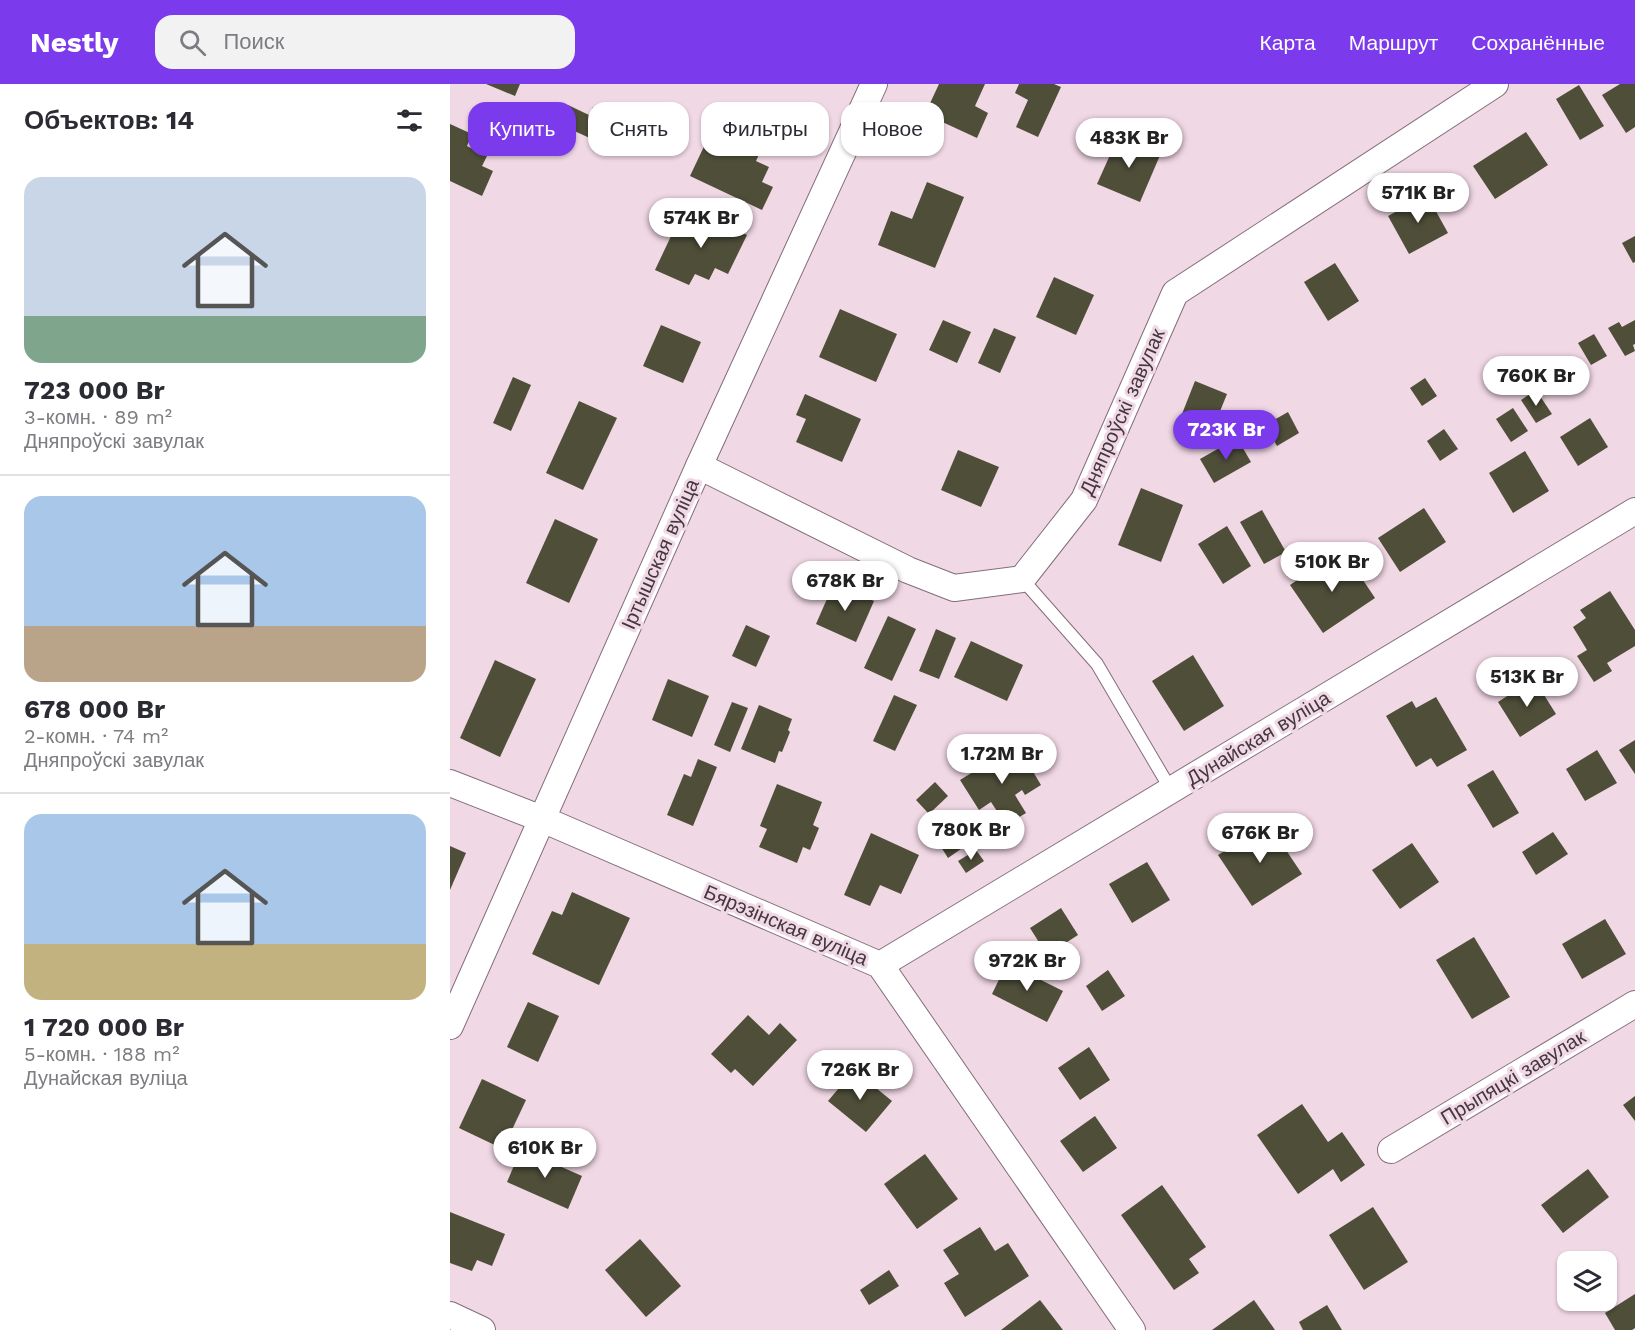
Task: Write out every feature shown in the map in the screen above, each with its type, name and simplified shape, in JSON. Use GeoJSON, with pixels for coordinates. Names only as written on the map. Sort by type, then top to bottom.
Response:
{"type":"FeatureCollection","features":[{"type":"Feature","properties":{"kind":"street","name":"Іртышская вуліца"},"geometry":{"type":"LineString","coordinates":[[450,1026],[699,466],[873,84]]}},
{"type":"Feature","properties":{"kind":"street","name":"Дняпроўскі завулак"},"geometry":{"type":"LineString","coordinates":[[1022,579],[1084,501],[1175,293],[1495,84]]}},
{"type":"Feature","properties":{"kind":"street"},"geometry":{"type":"LineString","coordinates":[[699,466],[908,570],[954,588],[1022,579]]}},
{"type":"Feature","properties":{"kind":"street","name":"Дунайская вуліца"},"geometry":{"type":"LineString","coordinates":[[880,965],[1635,511]]}},
{"type":"Feature","properties":{"kind":"street","name":"Бярэзінская вуліца"},"geometry":{"type":"LineString","coordinates":[[450,783],[542,819],[880,965],[1132,1330]]}},
{"type":"Feature","properties":{"kind":"street","name":"Прыпяцкі завулак"},"geometry":{"type":"LineString","coordinates":[[1391,1150],[1635,1004]]}},
{"type":"Feature","properties":{"kind":"street"},"geometry":{"type":"LineString","coordinates":[[450,1315],[482,1330]]}},
{"type":"Feature","properties":{"kind":"lane"},"geometry":{"type":"LineString","coordinates":[[1022,579],[1097,664],[1171,790]]}},
{"type":"Feature","properties":{"kind":"building"},"geometry":{"type":"Polygon","coordinates":[[[486,84],[520,84],[515,96],[486,84]]]}},
{"type":"Feature","properties":{"kind":"building"},"geometry":{"type":"Polygon","coordinates":[[[939,84],[985,84],[975,106],[988,113],[977,138],[944,123],[944,102],[931,102],[939,84]]]}},
{"type":"Feature","properties":{"kind":"building"},"geometry":{"type":"Polygon","coordinates":[[[1019,84],[1054,84],[1061,87],[1038,137],[1016,127],[1028,100],[1015,93],[1019,84]]]}},
{"type":"Feature","properties":{"kind":"building"},"geometry":{"type":"Polygon","coordinates":[[[1620,84],[1635,84],[1635,127],[1626,133],[1602,95],[1620,84]]]}},
{"type":"Feature","properties":{"kind":"building"},"geometry":{"type":"Polygon","coordinates":[[[1579,85],[1604,126],[1580,140],[1556,99],[1579,85]]]}},
{"type":"Feature","properties":{"kind":"building"},"geometry":{"type":"Polygon","coordinates":[[[576,109],[588,115],[588,137],[576,132],[576,109]]]}},
{"type":"Feature","properties":{"kind":"building"},"geometry":{"type":"Polygon","coordinates":[[[450,124],[468,132],[468,156],[487,156],[482,166],[493,171],[482,196],[450,181],[450,124]]]}},
{"type":"Feature","properties":{"kind":"building"},"geometry":{"type":"Polygon","coordinates":[[[1526,132],[1548,165],[1495,199],[1473,166],[1526,132]]]}},
{"type":"Feature","properties":{"kind":"building"},"geometry":{"type":"Polygon","coordinates":[[[1119,135],[1161,153],[1140,202],[1097,184],[1119,135]]]}},
{"type":"Feature","properties":{"kind":"building"},"geometry":{"type":"Polygon","coordinates":[[[701,153],[701,156],[758,156],[756,161],[769,167],[762,182],[773,187],[762,210],[690,176],[701,153]]]}},
{"type":"Feature","properties":{"kind":"building"},"geometry":{"type":"Polygon","coordinates":[[[927,182],[964,197],[935,268],[878,245],[891,211],[912,219],[927,182]]]}},
{"type":"Feature","properties":{"kind":"building"},"geometry":{"type":"Polygon","coordinates":[[[1427,195],[1448,233],[1409,254],[1388,216],[1427,195]]]}},
{"type":"Feature","properties":{"kind":"building"},"geometry":{"type":"Polygon","coordinates":[[[691,208],[747,235],[728,274],[715,268],[709,280],[695,274],[689,285],[655,270],[672,234],[678,237],[691,208]]]}},
{"type":"Feature","properties":{"kind":"building"},"geometry":{"type":"Polygon","coordinates":[[[1635,236],[1635,262],[1633,263],[1622,243],[1635,236]]]}},
{"type":"Feature","properties":{"kind":"building"},"geometry":{"type":"Polygon","coordinates":[[[1335,263],[1359,301],[1328,321],[1304,282],[1335,263]]]}},
{"type":"Feature","properties":{"kind":"building"},"geometry":{"type":"Polygon","coordinates":[[[1054,277],[1094,295],[1076,335],[1036,317],[1054,277]]]}},
{"type":"Feature","properties":{"kind":"building"},"geometry":{"type":"Polygon","coordinates":[[[840,309],[897,334],[876,382],[819,357],[840,309]]]}},
{"type":"Feature","properties":{"kind":"building"},"geometry":{"type":"Polygon","coordinates":[[[943,320],[971,332],[957,363],[929,350],[943,320]]]}},
{"type":"Feature","properties":{"kind":"building"},"geometry":{"type":"Polygon","coordinates":[[[1635,320],[1635,344],[1633,345],[1635,351],[1625,356],[1608,328],[1619,322],[1622,327],[1635,320]]]}},
{"type":"Feature","properties":{"kind":"building"},"geometry":{"type":"Polygon","coordinates":[[[661,325],[701,342],[683,383],[643,366],[661,325]]]}},
{"type":"Feature","properties":{"kind":"building"},"geometry":{"type":"Polygon","coordinates":[[[994,328],[1016,337],[1000,373],[978,363],[994,328]]]}},
{"type":"Feature","properties":{"kind":"building"},"geometry":{"type":"Polygon","coordinates":[[[1594,334],[1607,356],[1591,365],[1578,343],[1594,334]]]}},
{"type":"Feature","properties":{"kind":"building"},"geometry":{"type":"Polygon","coordinates":[[[513,377],[531,385],[511,431],[493,423],[513,377]]]}},
{"type":"Feature","properties":{"kind":"building"},"geometry":{"type":"Polygon","coordinates":[[[1425,378],[1437,396],[1422,406],[1410,388],[1425,378]]]}},
{"type":"Feature","properties":{"kind":"building"},"geometry":{"type":"Polygon","coordinates":[[[1195,381],[1227,394],[1212,431],[1180,419],[1195,381]]]}},
{"type":"Feature","properties":{"kind":"building"},"geometry":{"type":"Polygon","coordinates":[[[1536,390],[1552,414],[1536,423],[1521,400],[1536,390]]]}},
{"type":"Feature","properties":{"kind":"building"},"geometry":{"type":"Polygon","coordinates":[[[805,394],[861,419],[842,462],[796,442],[806,419],[796,415],[805,394]]]}},
{"type":"Feature","properties":{"kind":"building"},"geometry":{"type":"Polygon","coordinates":[[[579,401],[617,418],[583,490],[546,473],[579,401]]]}},
{"type":"Feature","properties":{"kind":"building"},"geometry":{"type":"Polygon","coordinates":[[[1513,408],[1528,431],[1511,442],[1496,419],[1513,408]]]}},
{"type":"Feature","properties":{"kind":"building"},"geometry":{"type":"Polygon","coordinates":[[[1288,412],[1299,433],[1277,446],[1265,425],[1288,412]]]}},
{"type":"Feature","properties":{"kind":"building"},"geometry":{"type":"Polygon","coordinates":[[[1590,418],[1608,447],[1578,466],[1560,437],[1590,418]]]}},
{"type":"Feature","properties":{"kind":"building"},"geometry":{"type":"Polygon","coordinates":[[[1444,429],[1458,449],[1440,461],[1427,441],[1444,429]]]}},
{"type":"Feature","properties":{"kind":"building"},"geometry":{"type":"Polygon","coordinates":[[[1237,438],[1251,462],[1214,483],[1200,459],[1237,438]]]}},
{"type":"Feature","properties":{"kind":"building"},"geometry":{"type":"Polygon","coordinates":[[[958,450],[999,467],[981,507],[941,490],[958,450]]]}},
{"type":"Feature","properties":{"kind":"building"},"geometry":{"type":"Polygon","coordinates":[[[1525,451],[1549,491],[1513,513],[1489,473],[1525,451]]]}},
{"type":"Feature","properties":{"kind":"building"},"geometry":{"type":"Polygon","coordinates":[[[1141,488],[1183,505],[1161,562],[1118,545],[1141,488]]]}},
{"type":"Feature","properties":{"kind":"building"},"geometry":{"type":"Polygon","coordinates":[[[1424,508],[1446,542],[1400,572],[1378,538],[1424,508]]]}},
{"type":"Feature","properties":{"kind":"building"},"geometry":{"type":"Polygon","coordinates":[[[1262,510],[1286,552],[1264,564],[1240,522],[1262,510]]]}},
{"type":"Feature","properties":{"kind":"building"},"geometry":{"type":"Polygon","coordinates":[[[555,519],[598,539],[569,603],[526,583],[555,519]]]}},
{"type":"Feature","properties":{"kind":"building"},"geometry":{"type":"Polygon","coordinates":[[[1227,526],[1251,566],[1223,584],[1198,544],[1227,526]]]}},
{"type":"Feature","properties":{"kind":"building"},"geometry":{"type":"Polygon","coordinates":[[[1334,555],[1342,568],[1351,562],[1375,598],[1323,633],[1290,585],[1334,555]]]}},
{"type":"Feature","properties":{"kind":"building"},"geometry":{"type":"Polygon","coordinates":[[[834,583],[874,601],[856,642],[816,624],[834,583]]]}},
{"type":"Feature","properties":{"kind":"building"},"geometry":{"type":"Polygon","coordinates":[[[1610,591],[1635,630],[1635,646],[1607,663],[1612,671],[1594,682],[1577,656],[1587,650],[1573,627],[1586,618],[1580,610],[1610,591]]]}},
{"type":"Feature","properties":{"kind":"building"},"geometry":{"type":"Polygon","coordinates":[[[888,616],[916,629],[892,681],[864,668],[888,616]]]}},
{"type":"Feature","properties":{"kind":"building"},"geometry":{"type":"Polygon","coordinates":[[[746,625],[770,636],[756,667],[732,656],[746,625]]]}},
{"type":"Feature","properties":{"kind":"building"},"geometry":{"type":"Polygon","coordinates":[[[936,629],[956,638],[939,679],[919,671],[936,629]]]}},
{"type":"Feature","properties":{"kind":"building"},"geometry":{"type":"Polygon","coordinates":[[[971,641],[1023,665],[1007,701],[954,677],[971,641]]]}},
{"type":"Feature","properties":{"kind":"building"},"geometry":{"type":"Polygon","coordinates":[[[1193,655],[1224,706],[1184,731],[1152,681],[1193,655]]]}},
{"type":"Feature","properties":{"kind":"building"},"geometry":{"type":"Polygon","coordinates":[[[495,660],[536,679],[500,757],[460,738],[495,660]]]}},
{"type":"Feature","properties":{"kind":"building"},"geometry":{"type":"Polygon","coordinates":[[[668,679],[709,696],[692,737],[652,720],[668,679]]]}},
{"type":"Feature","properties":{"kind":"building"},"geometry":{"type":"Polygon","coordinates":[[[1534,679],[1556,714],[1520,737],[1498,702],[1534,679]]]}},
{"type":"Feature","properties":{"kind":"building"},"geometry":{"type":"Polygon","coordinates":[[[894,695],[917,705],[895,751],[873,741],[894,695]]]}},
{"type":"Feature","properties":{"kind":"building"},"geometry":{"type":"Polygon","coordinates":[[[1436,697],[1467,750],[1437,767],[1431,758],[1416,767],[1386,716],[1412,701],[1416,708],[1436,697]]]}},
{"type":"Feature","properties":{"kind":"building"},"geometry":{"type":"Polygon","coordinates":[[[732,702],[748,708],[730,752],[714,745],[732,702]]]}},
{"type":"Feature","properties":{"kind":"building"},"geometry":{"type":"Polygon","coordinates":[[[759,705],[792,719],[788,730],[790,732],[775,763],[741,749],[759,705]]]}},
{"type":"Feature","properties":{"kind":"building"},"geometry":{"type":"Polygon","coordinates":[[[1635,740],[1635,774],[1619,750],[1635,740]]]}},
{"type":"Feature","properties":{"kind":"building"},"geometry":{"type":"Polygon","coordinates":[[[1020,750],[1041,785],[1025,795],[1022,790],[1015,795],[1026,813],[1006,825],[991,802],[979,810],[960,780],[999,756],[1002,761],[1020,750]]]}},
{"type":"Feature","properties":{"kind":"building"},"geometry":{"type":"Polygon","coordinates":[[[1597,750],[1617,783],[1585,801],[1566,769],[1597,750]]]}},
{"type":"Feature","properties":{"kind":"building"},"geometry":{"type":"Polygon","coordinates":[[[698,759],[717,767],[693,826],[667,815],[684,774],[691,777],[698,759]]]}},
{"type":"Feature","properties":{"kind":"building"},"geometry":{"type":"Polygon","coordinates":[[[1493,770],[1519,813],[1493,828],[1467,785],[1493,770]]]}},
{"type":"Feature","properties":{"kind":"building"},"geometry":{"type":"Polygon","coordinates":[[[935,782],[948,796],[929,814],[916,800],[935,782]]]}},
{"type":"Feature","properties":{"kind":"building"},"geometry":{"type":"Polygon","coordinates":[[[777,784],[822,802],[813,825],[819,828],[810,850],[803,847],[797,863],[759,847],[767,829],[760,826],[777,784]]]}},
{"type":"Feature","properties":{"kind":"building"},"geometry":{"type":"Polygon","coordinates":[[[1268,823],[1302,874],[1252,906],[1218,855],[1268,823]]]}},
{"type":"Feature","properties":{"kind":"building"},"geometry":{"type":"Polygon","coordinates":[[[959,824],[971,842],[948,858],[936,839],[959,824]]]}},
{"type":"Feature","properties":{"kind":"building"},"geometry":{"type":"Polygon","coordinates":[[[1553,832],[1568,854],[1536,875],[1522,852],[1553,832]]]}},
{"type":"Feature","properties":{"kind":"building"},"geometry":{"type":"Polygon","coordinates":[[[871,833],[919,855],[901,894],[880,885],[870,906],[844,895],[871,833]]]}},
{"type":"Feature","properties":{"kind":"building"},"geometry":{"type":"Polygon","coordinates":[[[1412,843],[1439,882],[1400,909],[1372,870],[1412,843]]]}},
{"type":"Feature","properties":{"kind":"building"},"geometry":{"type":"Polygon","coordinates":[[[450,846],[466,853],[450,890],[450,846]]]}},
{"type":"Feature","properties":{"kind":"building"},"geometry":{"type":"Polygon","coordinates":[[[976,850],[984,861],[966,873],[958,861],[976,850]]]}},
{"type":"Feature","properties":{"kind":"building"},"geometry":{"type":"Polygon","coordinates":[[[1147,862],[1170,900],[1132,923],[1109,884],[1147,862]]]}},
{"type":"Feature","properties":{"kind":"building"},"geometry":{"type":"Polygon","coordinates":[[[572,892],[630,918],[599,985],[532,954],[552,911],[562,915],[572,892]]]}},
{"type":"Feature","properties":{"kind":"building"},"geometry":{"type":"Polygon","coordinates":[[[1061,908],[1078,935],[1047,955],[1030,928],[1061,908]]]}},
{"type":"Feature","properties":{"kind":"building"},"geometry":{"type":"Polygon","coordinates":[[[1605,919],[1626,954],[1582,979],[1562,944],[1605,919]]]}},
{"type":"Feature","properties":{"kind":"building"},"geometry":{"type":"Polygon","coordinates":[[[1474,937],[1510,997],[1472,1019],[1436,960],[1474,937]]]}},
{"type":"Feature","properties":{"kind":"building"},"geometry":{"type":"Polygon","coordinates":[[[1007,963],[1063,991],[1047,1022],[992,994],[1007,963]]]}},
{"type":"Feature","properties":{"kind":"building"},"geometry":{"type":"Polygon","coordinates":[[[1108,970],[1125,996],[1102,1011],[1086,986],[1108,970]]]}},
{"type":"Feature","properties":{"kind":"building"},"geometry":{"type":"Polygon","coordinates":[[[528,1002],[559,1016],[538,1062],[507,1047],[528,1002]]]}},
{"type":"Feature","properties":{"kind":"building"},"geometry":{"type":"Polygon","coordinates":[[[748,1015],[769,1035],[780,1023],[797,1040],[753,1086],[735,1069],[731,1073],[711,1054],[748,1015]]]}},
{"type":"Feature","properties":{"kind":"building"},"geometry":{"type":"Polygon","coordinates":[[[1089,1047],[1110,1080],[1080,1100],[1058,1068],[1089,1047]]]}},
{"type":"Feature","properties":{"kind":"building"},"geometry":{"type":"Polygon","coordinates":[[[854,1070],[892,1101],[866,1132],[828,1101],[854,1070]]]}},
{"type":"Feature","properties":{"kind":"building"},"geometry":{"type":"Polygon","coordinates":[[[482,1079],[526,1100],[503,1149],[459,1128],[482,1079]]]}},
{"type":"Feature","properties":{"kind":"building"},"geometry":{"type":"Polygon","coordinates":[[[1635,1096],[1635,1121],[1623,1105],[1635,1096]]]}},
{"type":"Feature","properties":{"kind":"building"},"geometry":{"type":"Polygon","coordinates":[[[1302,1104],[1328,1142],[1342,1132],[1365,1165],[1341,1182],[1333,1169],[1298,1194],[1257,1135],[1302,1104]]]}},
{"type":"Feature","properties":{"kind":"building"},"geometry":{"type":"Polygon","coordinates":[[[1095,1116],[1117,1148],[1083,1172],[1060,1141],[1095,1116]]]}},
{"type":"Feature","properties":{"kind":"building"},"geometry":{"type":"Polygon","coordinates":[[[521,1149],[582,1176],[568,1209],[507,1182],[521,1149]]]}},
{"type":"Feature","properties":{"kind":"building"},"geometry":{"type":"Polygon","coordinates":[[[925,1154],[958,1199],[917,1229],[884,1184],[925,1154]]]}},
{"type":"Feature","properties":{"kind":"building"},"geometry":{"type":"Polygon","coordinates":[[[1588,1169],[1609,1197],[1563,1233],[1541,1205],[1588,1169]]]}},
{"type":"Feature","properties":{"kind":"building"},"geometry":{"type":"Polygon","coordinates":[[[1162,1185],[1206,1247],[1189,1259],[1199,1273],[1174,1290],[1121,1215],[1162,1185]]]}},
{"type":"Feature","properties":{"kind":"building"},"geometry":{"type":"Polygon","coordinates":[[[1373,1207],[1408,1262],[1364,1290],[1329,1235],[1373,1207]]]}},
{"type":"Feature","properties":{"kind":"building"},"geometry":{"type":"Polygon","coordinates":[[[450,1212],[505,1234],[492,1266],[477,1260],[472,1271],[450,1263],[450,1212]]]}},
{"type":"Feature","properties":{"kind":"building"},"geometry":{"type":"Polygon","coordinates":[[[980,1227],[995,1251],[1008,1243],[1029,1276],[965,1317],[944,1283],[959,1274],[943,1250],[980,1227]]]}},
{"type":"Feature","properties":{"kind":"building"},"geometry":{"type":"Polygon","coordinates":[[[640,1239],[681,1286],[646,1317],[605,1270],[640,1239]]]}},
{"type":"Feature","properties":{"kind":"building"},"geometry":{"type":"Polygon","coordinates":[[[889,1270],[899,1286],[869,1305],[860,1290],[889,1270]]]}},
{"type":"Feature","properties":{"kind":"building"},"geometry":{"type":"Polygon","coordinates":[[[1635,1294],[1635,1328],[1615,1330],[1605,1313],[1617,1311],[1617,1305],[1635,1294]]]}},
{"type":"Feature","properties":{"kind":"building"},"geometry":{"type":"Polygon","coordinates":[[[1040,1300],[1063,1330],[1001,1330],[1040,1300]]]}},
{"type":"Feature","properties":{"kind":"building"},"geometry":{"type":"Polygon","coordinates":[[[1254,1300],[1275,1330],[1212,1330],[1254,1300]]]}},
{"type":"Feature","properties":{"kind":"building"},"geometry":{"type":"Polygon","coordinates":[[[1327,1305],[1342,1330],[1303,1330],[1299,1322],[1327,1305]]]}}]}
